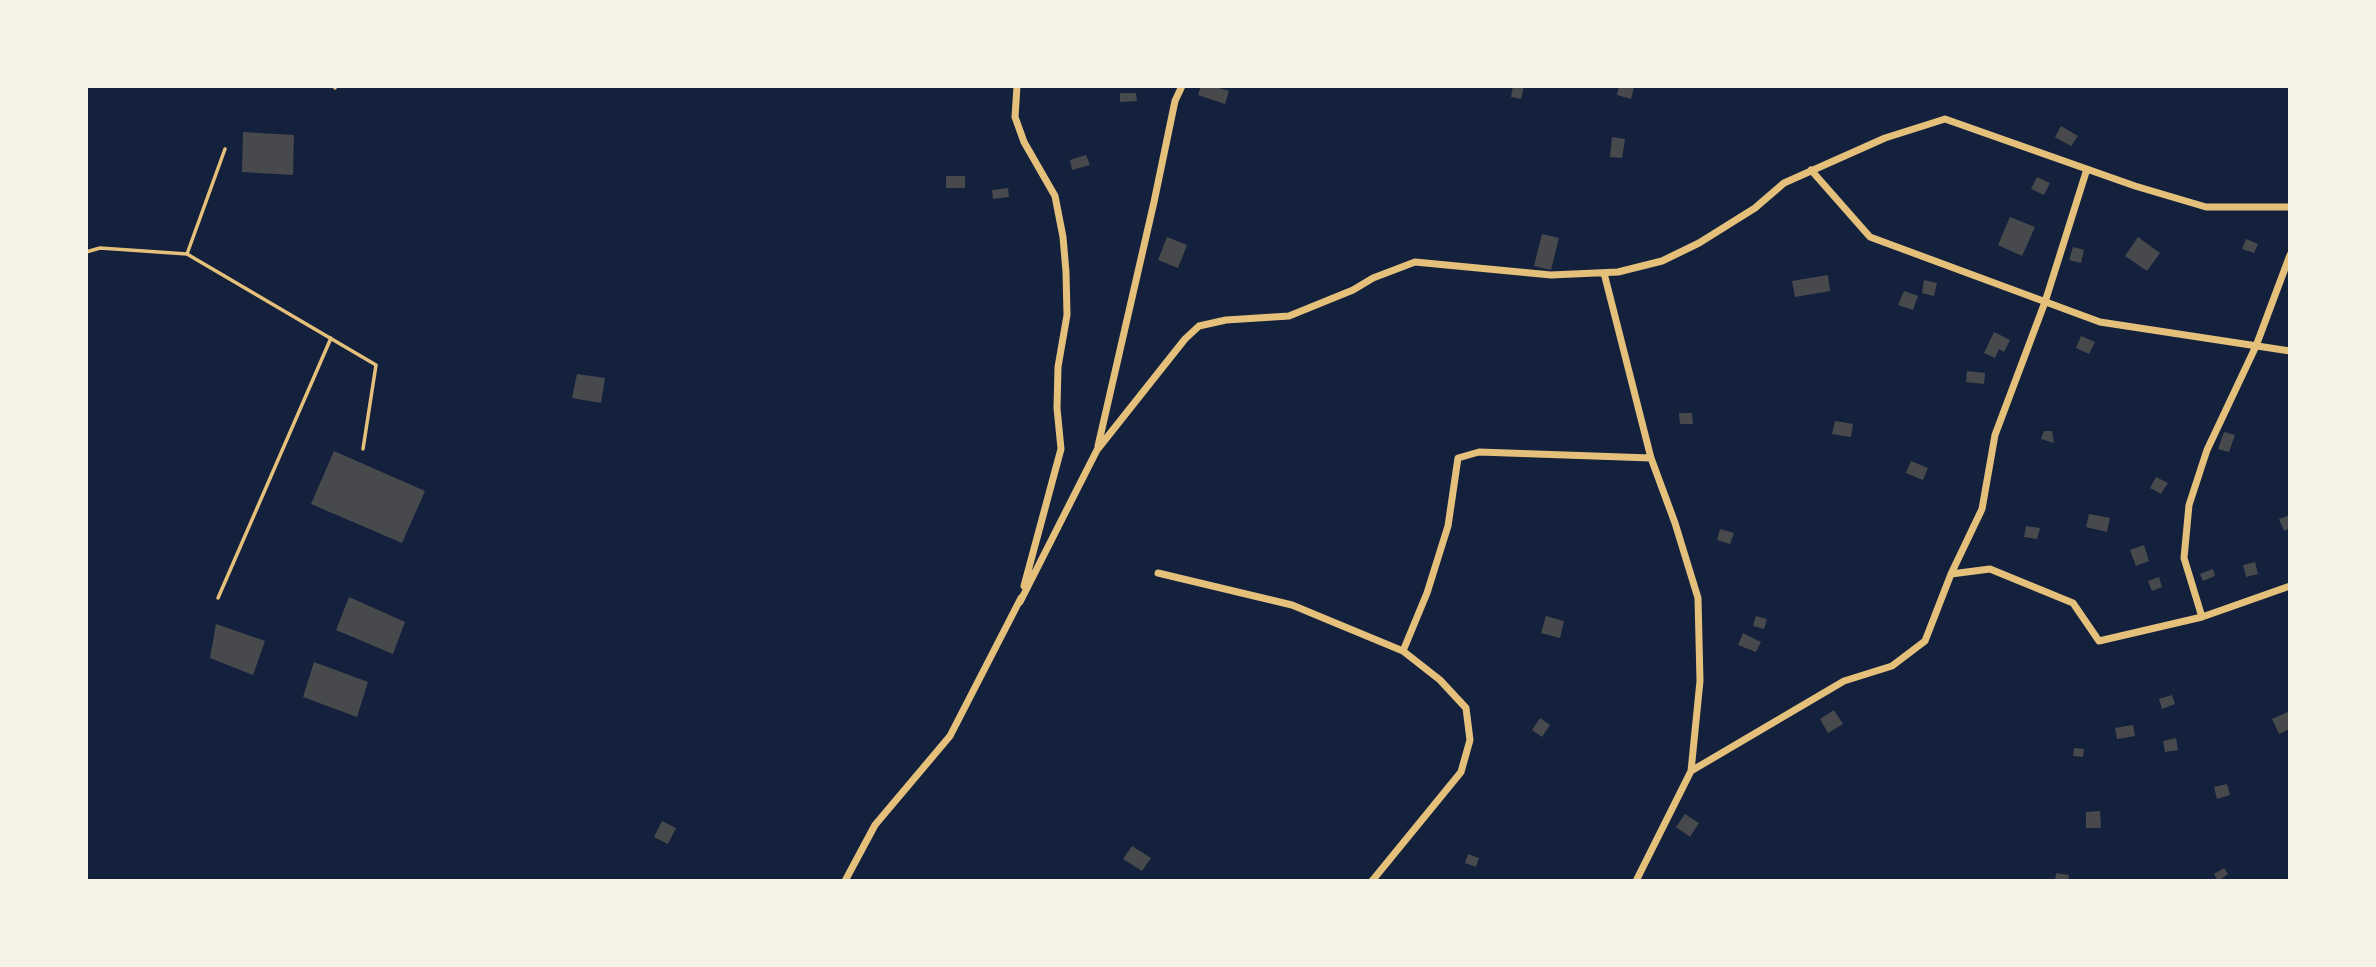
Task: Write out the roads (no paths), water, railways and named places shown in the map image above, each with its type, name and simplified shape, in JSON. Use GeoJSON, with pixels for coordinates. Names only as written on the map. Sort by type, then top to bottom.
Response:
{"type":"FeatureCollection","features":[{"type":"Feature","properties":{"kind":"street"},"geometry":{"type":"LineString","coordinates":[[1017,86],[1015,117],[1024,142],[1055,196],[1063,237],[1067,304],[1058,367],[1057,408],[1061,449],[1020,602]]}},
{"type":"Feature","properties":{"kind":"street"},"geometry":{"type":"LineString","coordinates":[[1097,450],[1175,101],[1182,86]]}},
{"type":"Feature","properties":{"kind":"street"},"geometry":{"type":"LineString","coordinates":[[845,881],[875,825],[950,736],[1097,450],[1185,339],[1199,326],[1226,320],[1289,316],[1415,262],[1551,275],[1604,273],[1662,261],[1699,243],[1755,208],[1784,183],[1885,138],[1945,119],[2135,187],[2206,207],[2290,207]]}},
{"type":"Feature","properties":{"kind":"street"},"geometry":{"type":"LineString","coordinates":[[1691,771],[1844,681],[1892,666],[1925,641],[1951,574],[1982,509],[1995,435],[2045,302],[2087,169]]}},
{"type":"Feature","properties":{"kind":"street"},"geometry":{"type":"LineString","coordinates":[[1811,170],[1870,237],[2009,286],[2100,322],[2290,351]]}},
{"type":"Feature","properties":{"kind":"street"},"geometry":{"type":"LineString","coordinates":[[2202,617],[2184,558],[2189,505],[2207,450],[2256,346],[2290,255]]}},
{"type":"Feature","properties":{"kind":"street"},"geometry":{"type":"LineString","coordinates":[[1604,273],[1651,458],[1698,598],[1700,681],[1691,771],[1636,881]]}},
{"type":"Feature","properties":{"kind":"street"},"geometry":{"type":"LineString","coordinates":[[1403,651],[1427,593],[1448,526],[1458,458],[1479,452],[1651,458]]}},
{"type":"Feature","properties":{"kind":"street"},"geometry":{"type":"LineString","coordinates":[[1951,574],[1990,569],[2073,604],[2099,640],[2202,617],[2290,586]]}},
{"type":"Feature","properties":{"kind":"street"},"geometry":{"type":"LineString","coordinates":[[1158,573],[1292,605],[1403,651],[1440,680],[1466,708],[1470,740],[1461,772],[1372,881]]}}]}
